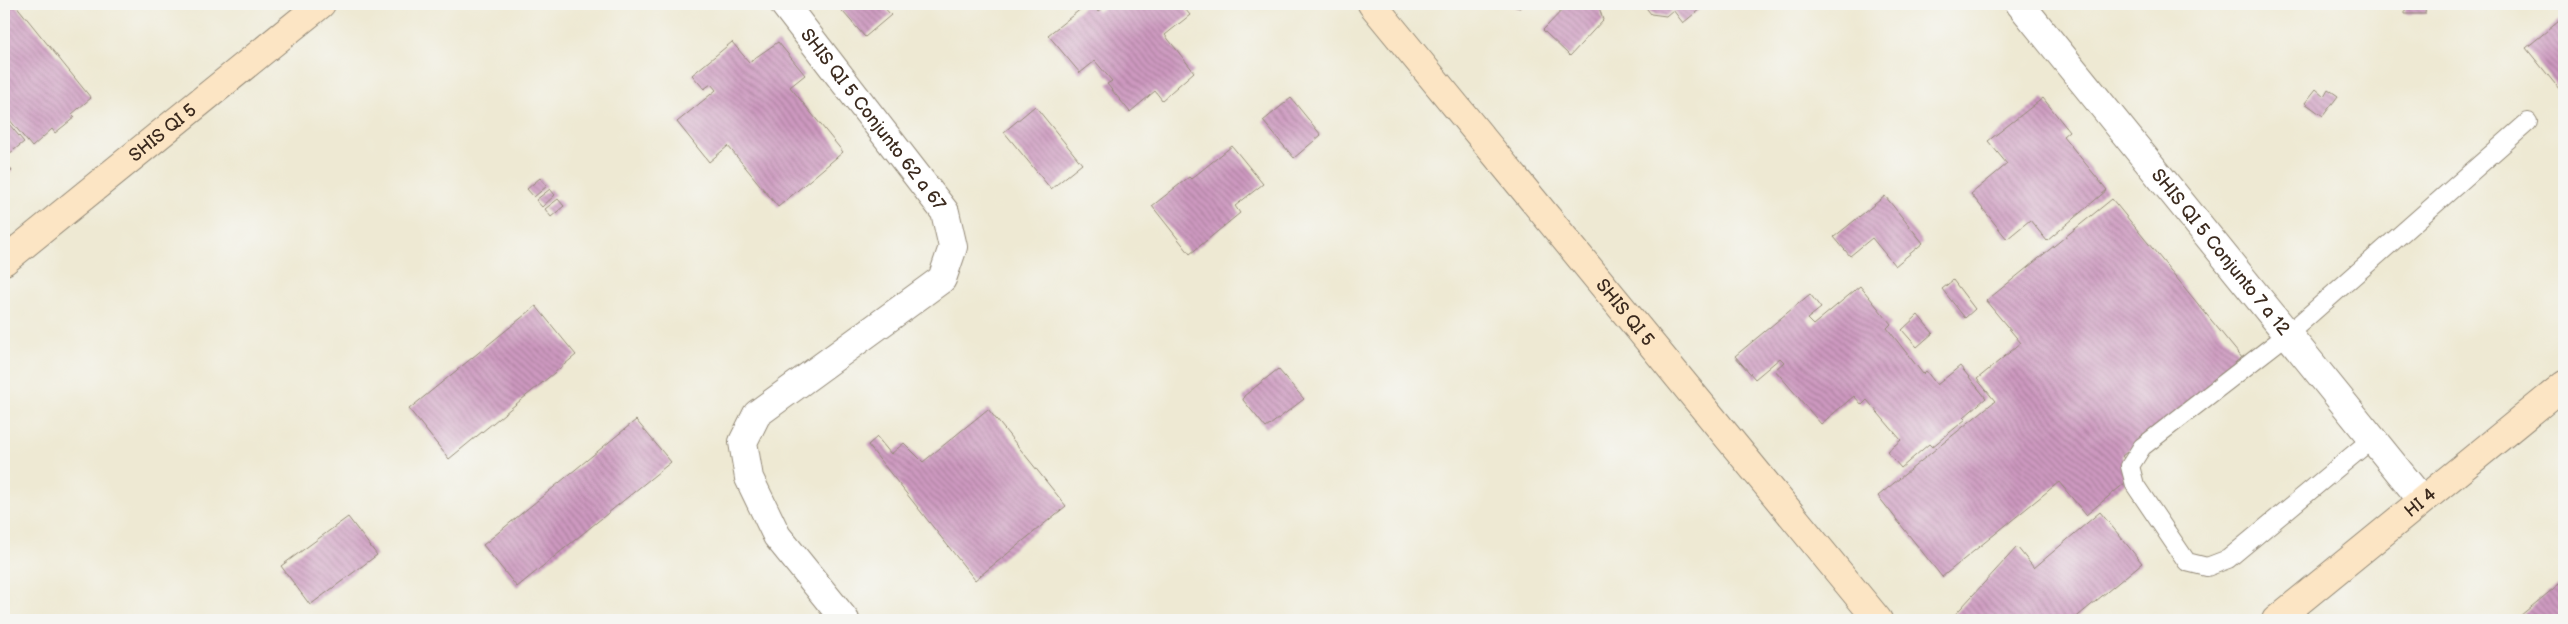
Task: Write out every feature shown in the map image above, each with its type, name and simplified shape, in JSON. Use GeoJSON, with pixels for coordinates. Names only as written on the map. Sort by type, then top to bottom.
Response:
{"type":"FeatureCollection","features":[{"type":"Feature","properties":{"kind":"street","name":"SHIS QI 5"},"geometry":{"type":"LineString","coordinates":[[4,261],[321,4]]}},
{"type":"Feature","properties":{"kind":"street","name":"SHIS QI 5 Conjunto 62 a 67"},"geometry":{"type":"LineString","coordinates":[[784,4],[945,212],[952,247],[942,279],[757,414],[743,442],[749,478],[777,536],[845,620]]}},
{"type":"Feature","properties":{"kind":"street","name":"SHIS QI 5"},"geometry":{"type":"LineString","coordinates":[[1372,4],[1878,620]]}},
{"type":"Feature","properties":{"kind":"street","name":"SHIS QI 5 Conjunto 7 a 12"},"geometry":{"type":"LineString","coordinates":[[2020,4],[2422,500]]}},
{"type":"Feature","properties":{"kind":"street","name":"HI 4"},"geometry":{"type":"LineString","coordinates":[[2276,620],[2564,385]]}},
{"type":"Feature","properties":{"kind":"lane"},"geometry":{"type":"LineString","coordinates":[[2372,439],[2228,559],[2206,566],[2187,562],[2134,485],[2130,466],[2142,447],[2288,334],[2528,122]]}},
{"type":"Feature","properties":{"kind":"building"},"geometry":{"type":"Polygon","coordinates":[[[15,4],[91,98],[72,114],[75,117],[55,133],[52,129],[32,147],[4,113],[4,13],[15,4]]]}},
{"type":"Feature","properties":{"kind":"building"},"geometry":{"type":"Polygon","coordinates":[[[836,4],[881,4],[891,15],[865,37],[836,4]]]}},
{"type":"Feature","properties":{"kind":"building"},"geometry":{"type":"Polygon","coordinates":[[[1087,4],[1092,4],[1098,12],[1108,4],[1181,4],[1190,15],[1165,35],[1194,72],[1162,100],[1155,91],[1130,112],[1107,84],[1112,81],[1095,61],[1080,73],[1048,35],[1087,4]]]}},
{"type":"Feature","properties":{"kind":"building"},"geometry":{"type":"Polygon","coordinates":[[[1505,4],[1521,4],[1520,8],[1505,4]]]}},
{"type":"Feature","properties":{"kind":"building"},"geometry":{"type":"Polygon","coordinates":[[[1568,4],[1598,4],[1603,20],[1570,56],[1543,30],[1568,4]]]}},
{"type":"Feature","properties":{"kind":"building"},"geometry":{"type":"Polygon","coordinates":[[[1643,4],[1706,4],[1683,23],[1673,10],[1666,16],[1651,14],[1643,4]]]}},
{"type":"Feature","properties":{"kind":"building"},"geometry":{"type":"Polygon","coordinates":[[[2405,4],[2426,4],[2425,14],[2405,14],[2405,4]]]}},
{"type":"Feature","properties":{"kind":"building"},"geometry":{"type":"Polygon","coordinates":[[[2564,17],[2564,95],[2526,48],[2564,17]]]}},
{"type":"Feature","properties":{"kind":"building"},"geometry":{"type":"Polygon","coordinates":[[[732,42],[749,62],[778,42],[805,75],[790,87],[843,152],[778,207],[728,146],[709,162],[677,122],[716,90],[711,84],[704,89],[692,75],[732,42]]]}},
{"type":"Feature","properties":{"kind":"building"},"geometry":{"type":"Polygon","coordinates":[[[2316,89],[2324,96],[2328,89],[2338,96],[2323,116],[2305,103],[2316,89]]]}},
{"type":"Feature","properties":{"kind":"building"},"geometry":{"type":"Polygon","coordinates":[[[1291,98],[1321,135],[1294,158],[1263,121],[1291,98]]]}},
{"type":"Feature","properties":{"kind":"building"},"geometry":{"type":"Polygon","coordinates":[[[2043,98],[2069,131],[2063,136],[2107,190],[2047,241],[2030,220],[2007,239],[1971,194],[2007,164],[1988,141],[2043,98]]]}},
{"type":"Feature","properties":{"kind":"building"},"geometry":{"type":"Polygon","coordinates":[[[1035,106],[1082,164],[1051,189],[1004,132],[1035,106]]]}},
{"type":"Feature","properties":{"kind":"building"},"geometry":{"type":"Polygon","coordinates":[[[4,118],[24,142],[4,158],[4,118]]]}},
{"type":"Feature","properties":{"kind":"building"},"geometry":{"type":"Polygon","coordinates":[[[1232,146],[1263,184],[1235,206],[1240,213],[1190,254],[1152,206],[1189,177],[1191,179],[1232,146]]]}},
{"type":"Feature","properties":{"kind":"building"},"geometry":{"type":"Polygon","coordinates":[[[4,160],[12,171],[4,178],[4,160]]]}},
{"type":"Feature","properties":{"kind":"building"},"geometry":{"type":"Polygon","coordinates":[[[540,178],[547,186],[534,197],[527,189],[540,178]]]}},
{"type":"Feature","properties":{"kind":"building"},"geometry":{"type":"Polygon","coordinates":[[[550,189],[555,195],[542,207],[536,200],[550,189]]]}},
{"type":"Feature","properties":{"kind":"building"},"geometry":{"type":"Polygon","coordinates":[[[1885,196],[1923,243],[1895,266],[1872,238],[1850,256],[1834,237],[1885,196]]]}},
{"type":"Feature","properties":{"kind":"building"},"geometry":{"type":"Polygon","coordinates":[[[558,199],[564,206],[551,217],[545,209],[558,199]]]}},
{"type":"Feature","properties":{"kind":"building"},"geometry":{"type":"Polygon","coordinates":[[[2112,199],[2243,359],[2122,456],[2136,474],[2086,515],[2059,482],[1942,577],[1878,496],[1995,401],[1977,379],[2021,343],[1986,301],[2112,199]]]}},
{"type":"Feature","properties":{"kind":"building"},"geometry":{"type":"Polygon","coordinates":[[[1953,280],[1975,309],[1965,318],[1942,289],[1953,280]]]}},
{"type":"Feature","properties":{"kind":"building"},"geometry":{"type":"Polygon","coordinates":[[[1860,286],[1891,324],[1887,328],[1923,374],[1926,371],[1937,385],[1960,366],[1986,398],[1964,417],[1966,419],[1932,447],[1929,444],[1901,468],[1887,452],[1901,440],[1867,400],[1862,405],[1854,396],[1821,424],[1775,370],[1784,362],[1780,358],[1755,379],[1735,356],[1810,294],[1821,308],[1807,319],[1813,325],[1860,286]]]}},
{"type":"Feature","properties":{"kind":"building"},"geometry":{"type":"Polygon","coordinates":[[[536,306],[576,355],[449,459],[409,409],[536,306]]]}},
{"type":"Feature","properties":{"kind":"building"},"geometry":{"type":"Polygon","coordinates":[[[1918,315],[1933,333],[1917,347],[1902,330],[1918,315]]]}},
{"type":"Feature","properties":{"kind":"building"},"geometry":{"type":"Polygon","coordinates":[[[1278,369],[1304,399],[1266,428],[1243,400],[1244,396],[1278,369]]]}},
{"type":"Feature","properties":{"kind":"building"},"geometry":{"type":"Polygon","coordinates":[[[988,409],[1066,506],[975,580],[868,445],[877,437],[891,454],[904,443],[923,462],[988,409]]]}},
{"type":"Feature","properties":{"kind":"building"},"geometry":{"type":"Polygon","coordinates":[[[636,420],[671,462],[517,587],[483,545],[636,420]]]}},
{"type":"Feature","properties":{"kind":"building"},"geometry":{"type":"Polygon","coordinates":[[[2100,512],[2142,563],[2073,620],[1950,620],[2017,547],[2034,568],[2100,512]]]}},
{"type":"Feature","properties":{"kind":"building"},"geometry":{"type":"Polygon","coordinates":[[[348,517],[377,555],[310,605],[281,566],[348,517]]]}},
{"type":"Feature","properties":{"kind":"building"},"geometry":{"type":"Polygon","coordinates":[[[2564,580],[2564,620],[2515,620],[2564,580]]]}}]}
